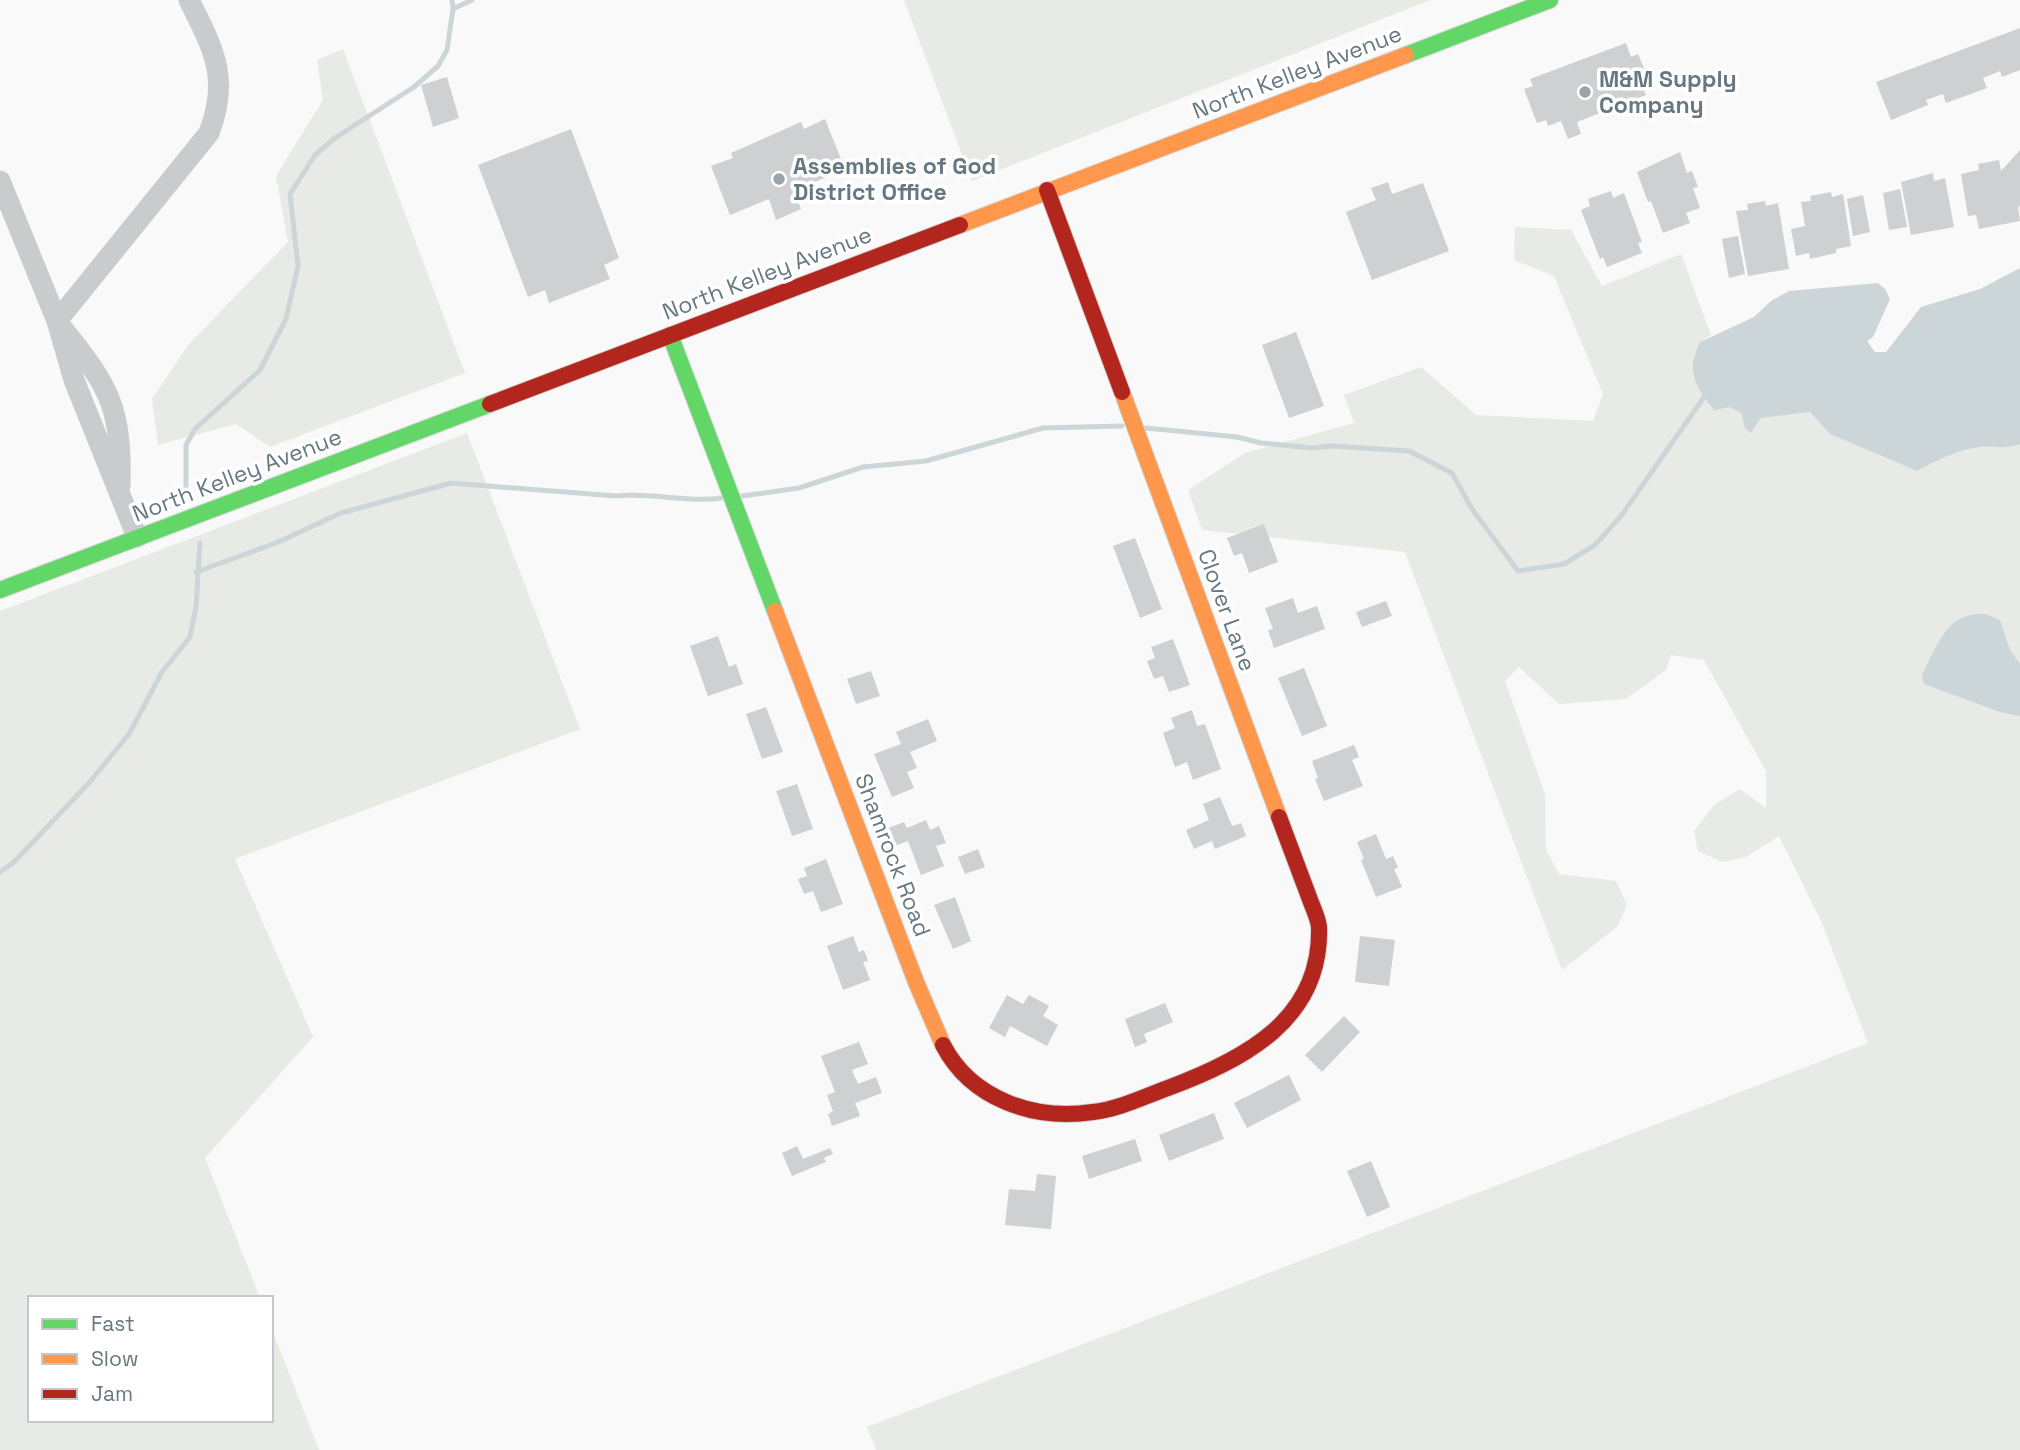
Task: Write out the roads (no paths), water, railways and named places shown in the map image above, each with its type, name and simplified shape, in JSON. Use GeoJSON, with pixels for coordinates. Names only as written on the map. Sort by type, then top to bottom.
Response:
{"type":"FeatureCollection","features":[{"type":"Feature","properties":{"kind":"street"},"geometry":{"type":"LineString","coordinates":[[57,321],[209,134],[217,113],[219,72],[209,42],[189,0]]}},
{"type":"Feature","properties":{"kind":"street","name":"North Kelley Avenue"},"geometry":{"type":"LineString","coordinates":[[0,590],[1550,0]]}},
{"type":"Feature","properties":{"kind":"street"},"geometry":{"type":"LineString","coordinates":[[0,181],[57,321],[74,380],[137,537]]}},
{"type":"Feature","properties":{"kind":"street","name":"Clover Lane"},"geometry":{"type":"LineString","coordinates":[[1047,190],[1319,925],[1317,960],[1308,987],[1288,1019],[1270,1038]]}},
{"type":"Feature","properties":{"kind":"street","name":"Shamrock Road"},"geometry":{"type":"LineString","coordinates":[[670,335],[916,982],[950,1058],[976,1085],[1021,1109],[1045,1115],[1095,1114],[1231,1061],[1270,1038]]}},
{"type":"Feature","properties":{"kind":"waterway"},"geometry":{"type":"LineString","coordinates":[[186,487],[186,445],[195,429],[260,370],[286,319],[298,266],[290,194],[315,155],[335,138],[414,87],[438,66],[447,50],[452,0]]}},
{"type":"Feature","properties":{"kind":"waterway"},"geometry":{"type":"LineString","coordinates":[[453,9],[472,0]]}},
{"type":"Feature","properties":{"kind":"waterway"},"geometry":{"type":"LineString","coordinates":[[1146,428],[1312,448],[1332,446],[1409,451],[1452,473],[1472,509],[1518,571],[1564,564],[1595,545],[1621,516],[1704,397],[1709,395]]}},
{"type":"Feature","properties":{"kind":"waterway"},"geometry":{"type":"LineString","coordinates":[[742,496],[799,488],[863,467],[926,461],[1043,428],[1122,426]]}},
{"type":"Feature","properties":{"kind":"waterway"},"geometry":{"type":"LineString","coordinates":[[196,572],[276,543],[341,513],[451,483],[616,496],[722,498]]}},
{"type":"Feature","properties":{"kind":"waterway"},"geometry":{"type":"LineString","coordinates":[[0,872],[14,862],[88,784],[129,734],[162,672],[190,637],[196,607],[200,543]]}},
{"type":"Feature","properties":{"kind":"place","name":"M&M Supply Company"},"geometry":{"type":"Point","coordinates":[1585,92]}},
{"type":"Feature","properties":{"kind":"place","name":"Assemblies of God District Office"},"geometry":{"type":"Point","coordinates":[779,179]}}]}
